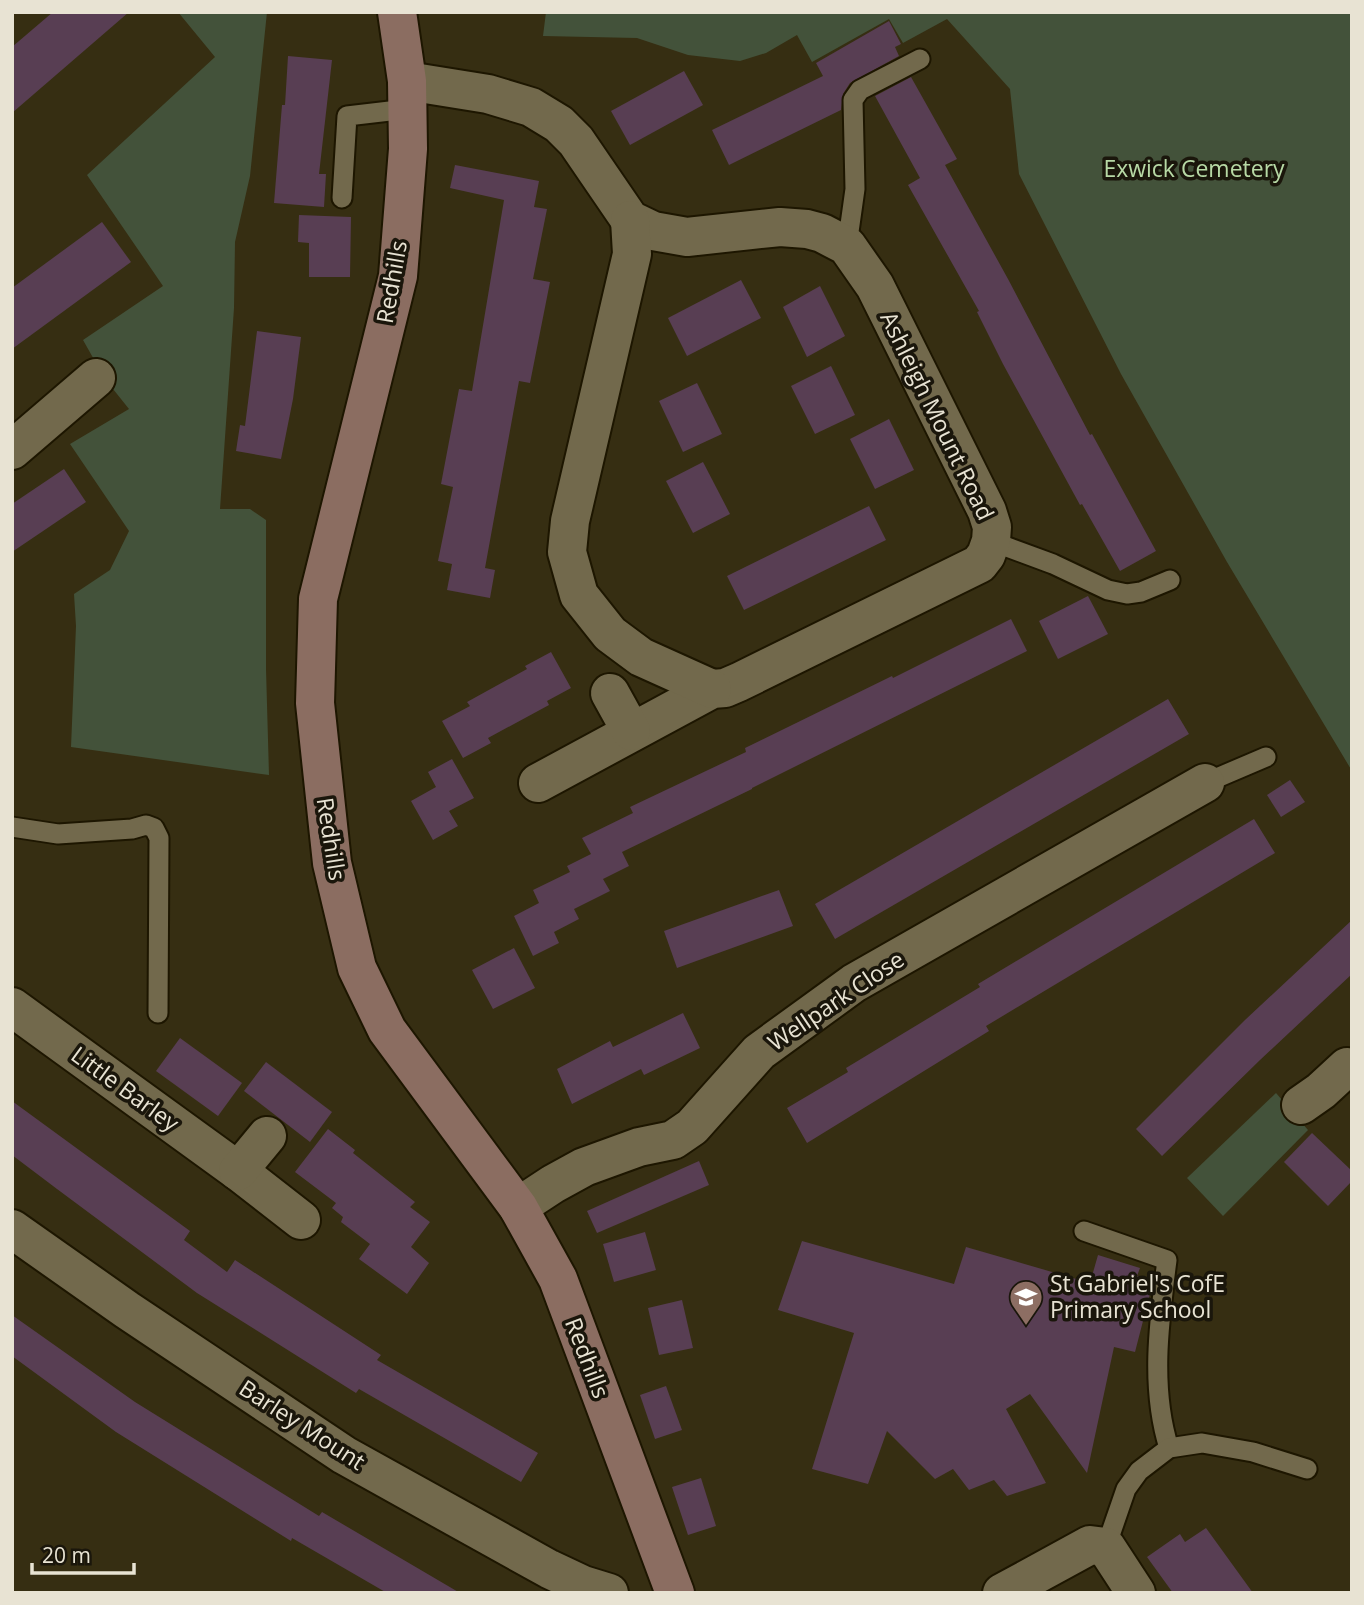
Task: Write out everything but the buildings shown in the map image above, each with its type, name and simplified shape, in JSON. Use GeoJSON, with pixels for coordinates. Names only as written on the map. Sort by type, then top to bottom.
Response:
{"type":"FeatureCollection","features":[{"type":"Feature","properties":{"kind":"street","name":"Redhills"},"geometry":{"type":"LineString","coordinates":[[397,12],[407,95],[408,149],[398,276],[318,600],[315,703],[332,863],[357,968],[387,1030],[518,1207],[558,1279],[667,1590]]}},
{"type":"Feature","properties":{"kind":"street"},"geometry":{"type":"LineString","coordinates":[[407,95],[488,94],[531,107],[559,124],[576,141],[630,220],[632,254],[573,509],[567,552],[579,595],[610,634],[641,657],[712,690]]}},
{"type":"Feature","properties":{"kind":"street","name":"Ashleigh Mount Road"},"geometry":{"type":"LineString","coordinates":[[538,783],[712,690],[739,682],[979,564],[991,541],[992,527],[971,479],[875,286],[847,246],[822,233],[807,229],[780,227],[687,237],[653,231],[630,220]]}},
{"type":"Feature","properties":{"kind":"street"},"geometry":{"type":"LineString","coordinates":[[12,450],[96,378]]}},
{"type":"Feature","properties":{"kind":"street"},"geometry":{"type":"LineString","coordinates":[[610,693],[631,731]]}},
{"type":"Feature","properties":{"kind":"street","name":"Wellpark Close"},"geometry":{"type":"LineString","coordinates":[[518,1207],[584,1167],[639,1147],[673,1140],[692,1127],[759,1052],[854,983],[1205,783]]}},
{"type":"Feature","properties":{"kind":"street","name":"Little Barley"},"geometry":{"type":"LineString","coordinates":[[12,1007],[301,1220]]}},
{"type":"Feature","properties":{"kind":"street"},"geometry":{"type":"LineString","coordinates":[[1301,1105],[1350,1067]]}},
{"type":"Feature","properties":{"kind":"street"},"geometry":{"type":"LineString","coordinates":[[238,1171],[267,1136]]}},
{"type":"Feature","properties":{"kind":"street","name":"Barley Mount"},"geometry":{"type":"LineString","coordinates":[[12,1229],[127,1310],[344,1455],[549,1569],[583,1585],[609,1593]]}},
{"type":"Feature","properties":{"kind":"street"},"geometry":{"type":"LineString","coordinates":[[1002,1593],[1090,1545],[1107,1547],[1136,1593]]}},
{"type":"Feature","properties":{"kind":"lane"},"geometry":{"type":"LineString","coordinates":[[847,246],[855,189],[853,100],[860,90],[920,59]]}},
{"type":"Feature","properties":{"kind":"lane"},"geometry":{"type":"LineString","coordinates":[[342,198],[347,117],[407,95]]}},
{"type":"Feature","properties":{"kind":"lane"},"geometry":{"type":"LineString","coordinates":[[991,541],[1053,564],[1108,590],[1127,594],[1141,592],[1170,580]]}},
{"type":"Feature","properties":{"kind":"lane"},"geometry":{"type":"LineString","coordinates":[[1205,783],[1266,757]]}},
{"type":"Feature","properties":{"kind":"lane"},"geometry":{"type":"LineString","coordinates":[[12,828],[58,834],[132,829],[146,825],[154,828],[159,838],[158,1013]]}},
{"type":"Feature","properties":{"kind":"lane"},"geometry":{"type":"LineString","coordinates":[[1084,1231],[1167,1260],[1157,1377],[1162,1426],[1169,1448]]}},
{"type":"Feature","properties":{"kind":"lane"},"geometry":{"type":"LineString","coordinates":[[1107,1547],[1126,1489],[1139,1471],[1169,1448],[1202,1443],[1253,1452],[1307,1469]]}},
{"type":"Feature","properties":{"kind":"green space"},"geometry":{"type":"Polygon","coordinates":[[[178,12],[267,12],[250,176],[235,242],[234,308],[220,509],[250,509],[266,520],[269,775],[71,747],[76,626],[74,594],[110,570],[129,531],[70,444],[129,409],[105,379],[83,340],[163,286],[87,175],[215,57],[178,12]]]}},
{"type":"Feature","properties":{"kind":"green space","name":"Exwick Cemetery"},"geometry":{"type":"Polygon","coordinates":[[[546,12],[1352,12],[1352,771],[1227,562],[1121,374],[1019,174],[1010,89],[947,19],[903,43],[889,19],[812,62],[797,35],[766,53],[740,61],[688,55],[637,38],[543,36],[546,12]]]}},
{"type":"Feature","properties":{"kind":"green space"},"geometry":{"type":"Polygon","coordinates":[[[1276,1093],[1308,1130],[1223,1216],[1187,1178],[1276,1093]]]}},
{"type":"Feature","properties":{"kind":"place","name":"St Gabriel's CofE Primary School"},"geometry":{"type":"Point","coordinates":[1026,1327]}}]}
